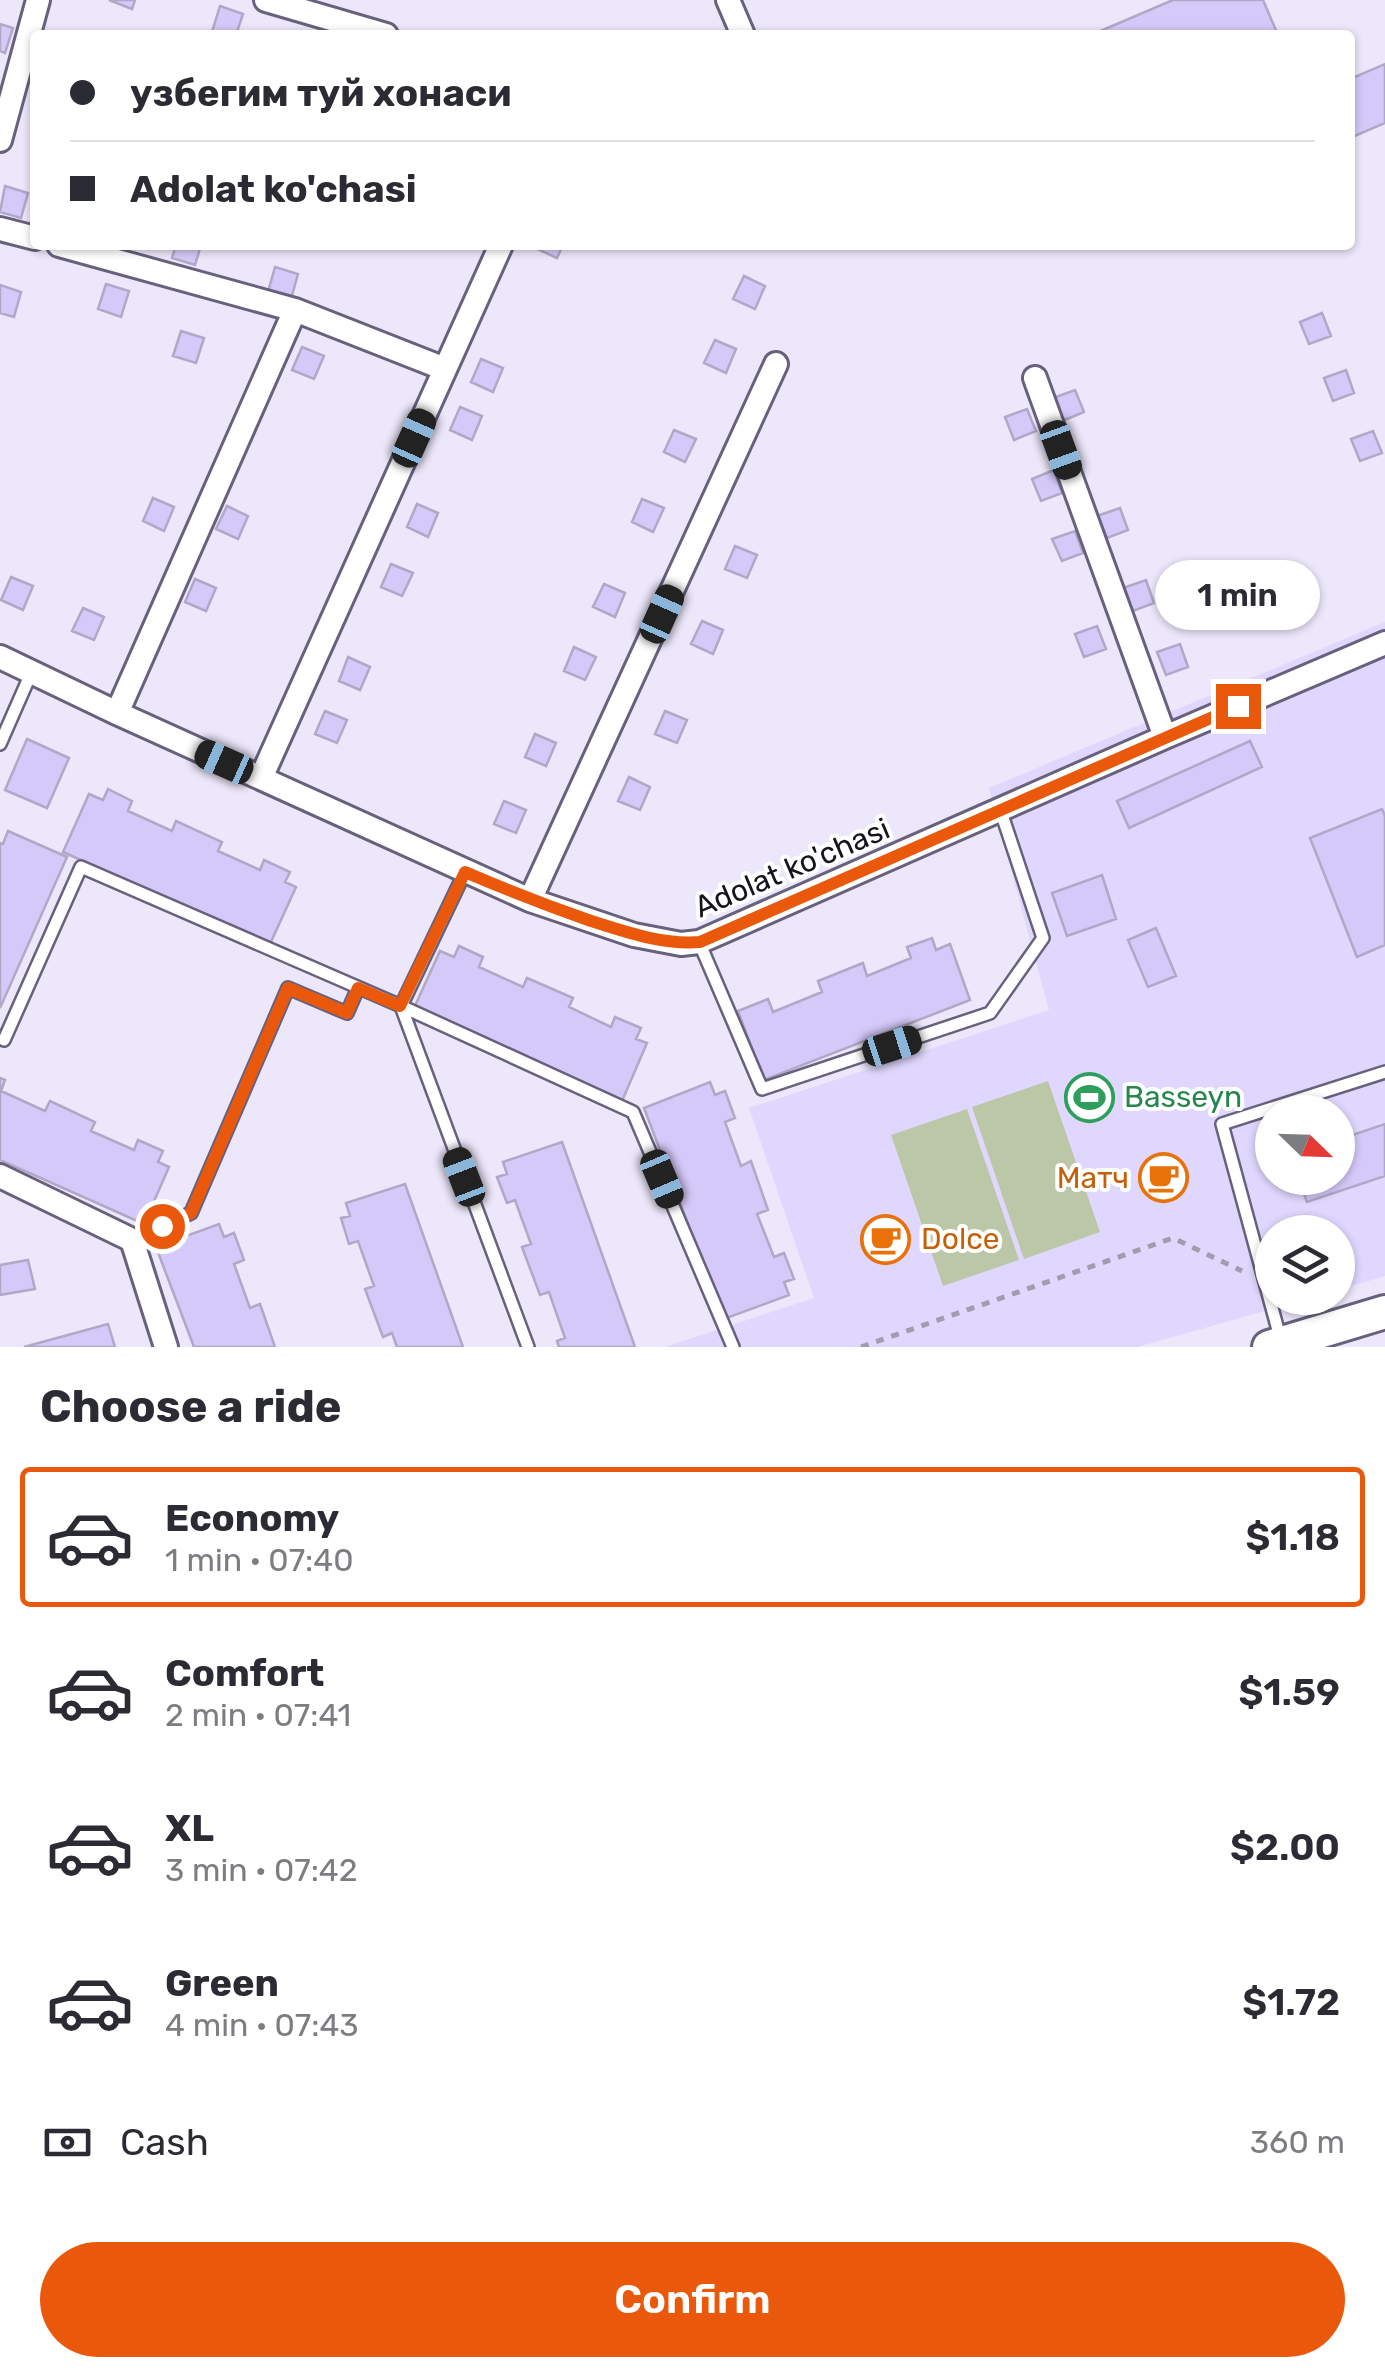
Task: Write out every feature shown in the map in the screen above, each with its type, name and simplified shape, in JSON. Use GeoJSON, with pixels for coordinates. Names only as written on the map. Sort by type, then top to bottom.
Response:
{"type":"FeatureCollection","features":[{"type":"Feature","properties":{"kind":"main road"},"geometry":{"type":"LineString","coordinates":[[1278,1346],[1385,1312]]}},
{"type":"Feature","properties":{"kind":"street"},"geometry":{"type":"LineString","coordinates":[[0,140],[38,0]]}},
{"type":"Feature","properties":{"kind":"street"},"geometry":{"type":"LineString","coordinates":[[266,0],[369,30]]}},
{"type":"Feature","properties":{"kind":"street"},"geometry":{"type":"LineString","coordinates":[[728,0],[741,30]]}},
{"type":"Feature","properties":{"kind":"street"},"geometry":{"type":"LineString","coordinates":[[0,229],[30,237]]}},
{"type":"Feature","properties":{"kind":"street"},"geometry":{"type":"LineString","coordinates":[[77,250],[295,310],[445,370]]}},
{"type":"Feature","properties":{"kind":"street"},"geometry":{"type":"LineString","coordinates":[[260,778],[499,250]]}},
{"type":"Feature","properties":{"kind":"street"},"geometry":{"type":"LineString","coordinates":[[117,713],[295,310]]}},
{"type":"Feature","properties":{"kind":"street"},"geometry":{"type":"LineString","coordinates":[[530,900],[776,364]]}},
{"type":"Feature","properties":{"kind":"street"},"geometry":{"type":"LineString","coordinates":[[1035,378],[1165,737]]}},
{"type":"Feature","properties":{"kind":"street","name":"Adolat ko'chasi"},"geometry":{"type":"LineString","coordinates":[[0,656],[530,900],[634,935],[680,944],[700,942],[1385,643]]}},
{"type":"Feature","properties":{"kind":"street"},"geometry":{"type":"LineString","coordinates":[[0,1176],[132,1240],[166,1347]]}},
{"type":"Feature","properties":{"kind":"lane"},"geometry":{"type":"LineString","coordinates":[[0,744],[32,671]]}},
{"type":"Feature","properties":{"kind":"lane"},"geometry":{"type":"LineString","coordinates":[[700,942],[762,1089],[990,1013],[1043,938],[1000,809]]}},
{"type":"Feature","properties":{"kind":"lane"},"geometry":{"type":"LineString","coordinates":[[4,1040],[81,866],[633,1112],[733,1347]]}},
{"type":"Feature","properties":{"kind":"lane"},"geometry":{"type":"LineString","coordinates":[[465,872],[400,1006],[528,1347]]}},
{"type":"Feature","properties":{"kind":"lane"},"geometry":{"type":"LineString","coordinates":[[132,1240],[191,1213],[288,988],[347,1013],[358,988]]}},
{"type":"Feature","properties":{"kind":"lane"},"geometry":{"type":"LineString","coordinates":[[1255,1246],[1222,1124],[1385,1072]]}},
{"type":"Feature","properties":{"kind":"lane"},"geometry":{"type":"LineString","coordinates":[[1272,1315],[1278,1346]]}},
{"type":"Feature","properties":{"kind":"path"},"geometry":{"type":"LineString","coordinates":[[861,1347],[1173,1238],[1255,1278]]}},
{"type":"Feature","properties":{"kind":"shaded area"},"geometry":{"type":"Polygon","coordinates":[[[1385,622],[1385,1276],[1355,1285],[1355,1215],[1255,1215],[1255,1314],[1137,1347],[665,1347],[814,1298],[749,1108],[1049,1010],[989,788],[1385,622]]]}},
{"type":"Feature","properties":{"kind":"green space"},"geometry":{"type":"Polygon","coordinates":[[[1048,1081],[1100,1232],[1024,1259],[972,1107],[1048,1081]]]}},
{"type":"Feature","properties":{"kind":"green space"},"geometry":{"type":"Polygon","coordinates":[[[967,1109],[1019,1260],[943,1286],[891,1135],[967,1109]]]}},
{"type":"Feature","properties":{"kind":"building"},"geometry":{"type":"Polygon","coordinates":[[[109,0],[135,0],[132,9],[109,0]]]}},
{"type":"Feature","properties":{"kind":"building"},"geometry":{"type":"Polygon","coordinates":[[[1173,0],[1263,0],[1276,30],[1103,30],[1173,0]]]}},
{"type":"Feature","properties":{"kind":"building"},"geometry":{"type":"Polygon","coordinates":[[[220,6],[243,14],[238,30],[213,30],[220,6]]]}},
{"type":"Feature","properties":{"kind":"building"},"geometry":{"type":"Polygon","coordinates":[[[0,24],[13,28],[5,53],[0,51],[0,24]]]}},
{"type":"Feature","properties":{"kind":"building"},"geometry":{"type":"Polygon","coordinates":[[[1385,64],[1385,123],[1355,136],[1355,77],[1385,64]]]}},
{"type":"Feature","properties":{"kind":"building"},"geometry":{"type":"Polygon","coordinates":[[[5,186],[28,193],[21,218],[0,212],[5,186]]]}},
{"type":"Feature","properties":{"kind":"building"},"geometry":{"type":"Polygon","coordinates":[[[174,250],[200,250],[195,265],[172,258],[174,250]]]}},
{"type":"Feature","properties":{"kind":"building"},"geometry":{"type":"Polygon","coordinates":[[[539,250],[561,250],[557,258],[539,250]]]}},
{"type":"Feature","properties":{"kind":"building"},"geometry":{"type":"Polygon","coordinates":[[[275,267],[298,274],[291,299],[268,292],[275,267]]]}},
{"type":"Feature","properties":{"kind":"building"},"geometry":{"type":"Polygon","coordinates":[[[744,276],[765,286],[755,309],[733,299],[744,276]]]}},
{"type":"Feature","properties":{"kind":"building"},"geometry":{"type":"Polygon","coordinates":[[[106,284],[129,291],[121,317],[98,309],[106,284]]]}},
{"type":"Feature","properties":{"kind":"building"},"geometry":{"type":"Polygon","coordinates":[[[0,285],[21,292],[14,317],[0,313],[0,285]]]}},
{"type":"Feature","properties":{"kind":"building"},"geometry":{"type":"Polygon","coordinates":[[[1322,313],[1331,336],[1309,344],[1300,322],[1322,313]]]}},
{"type":"Feature","properties":{"kind":"building"},"geometry":{"type":"Polygon","coordinates":[[[181,331],[204,338],[196,363],[173,356],[181,331]]]}},
{"type":"Feature","properties":{"kind":"building"},"geometry":{"type":"Polygon","coordinates":[[[715,340],[736,349],[726,373],[704,363],[715,340]]]}},
{"type":"Feature","properties":{"kind":"building"},"geometry":{"type":"Polygon","coordinates":[[[302,347],[324,356],[314,379],[292,370],[302,347]]]}},
{"type":"Feature","properties":{"kind":"building"},"geometry":{"type":"Polygon","coordinates":[[[481,359],[503,368],[493,392],[471,382],[481,359]]]}},
{"type":"Feature","properties":{"kind":"building"},"geometry":{"type":"Polygon","coordinates":[[[1346,370],[1354,393],[1333,401],[1324,378],[1346,370]]]}},
{"type":"Feature","properties":{"kind":"building"},"geometry":{"type":"Polygon","coordinates":[[[1075,390],[1084,412],[1062,421],[1053,398],[1075,390]]]}},
{"type":"Feature","properties":{"kind":"building"},"geometry":{"type":"Polygon","coordinates":[[[460,407],[482,416],[472,440],[450,430],[460,407]]]}},
{"type":"Feature","properties":{"kind":"building"},"geometry":{"type":"Polygon","coordinates":[[[1027,409],[1036,431],[1014,440],[1005,417],[1027,409]]]}},
{"type":"Feature","properties":{"kind":"building"},"geometry":{"type":"Polygon","coordinates":[[[674,430],[696,439],[685,462],[664,452],[674,430]]]}},
{"type":"Feature","properties":{"kind":"building"},"geometry":{"type":"Polygon","coordinates":[[[1373,431],[1382,453],[1360,461],[1351,439],[1373,431]]]}},
{"type":"Feature","properties":{"kind":"building"},"geometry":{"type":"Polygon","coordinates":[[[1054,470],[1062,493],[1041,501],[1032,479],[1054,470]]]}},
{"type":"Feature","properties":{"kind":"building"},"geometry":{"type":"Polygon","coordinates":[[[153,498],[174,507],[164,531],[143,521],[153,498]]]}},
{"type":"Feature","properties":{"kind":"building"},"geometry":{"type":"Polygon","coordinates":[[[642,499],[664,508],[653,532],[632,522],[642,499]]]}},
{"type":"Feature","properties":{"kind":"building"},"geometry":{"type":"Polygon","coordinates":[[[417,504],[438,513],[428,537],[407,527],[417,504]]]}},
{"type":"Feature","properties":{"kind":"building"},"geometry":{"type":"Polygon","coordinates":[[[227,506],[248,516],[238,539],[216,529],[227,506]]]}},
{"type":"Feature","properties":{"kind":"building"},"geometry":{"type":"Polygon","coordinates":[[[1120,508],[1128,530],[1107,538],[1097,516],[1120,508]]]}},
{"type":"Feature","properties":{"kind":"building"},"geometry":{"type":"Polygon","coordinates":[[[1075,531],[1083,553],[1062,561],[1052,539],[1075,531]]]}},
{"type":"Feature","properties":{"kind":"building"},"geometry":{"type":"Polygon","coordinates":[[[735,546],[757,555],[747,578],[725,569],[735,546]]]}},
{"type":"Feature","properties":{"kind":"building"},"geometry":{"type":"Polygon","coordinates":[[[391,564],[413,573],[402,596],[381,587],[391,564]]]}},
{"type":"Feature","properties":{"kind":"building"},"geometry":{"type":"Polygon","coordinates":[[[11,577],[33,586],[23,610],[1,600],[11,577]]]}},
{"type":"Feature","properties":{"kind":"building"},"geometry":{"type":"Polygon","coordinates":[[[195,579],[216,588],[206,611],[185,602],[195,579]]]}},
{"type":"Feature","properties":{"kind":"building"},"geometry":{"type":"Polygon","coordinates":[[[1146,580],[1154,603],[1133,611],[1123,588],[1146,580]]]}},
{"type":"Feature","properties":{"kind":"building"},"geometry":{"type":"Polygon","coordinates":[[[604,584],[625,593],[615,617],[593,607],[604,584]]]}},
{"type":"Feature","properties":{"kind":"building"},"geometry":{"type":"Polygon","coordinates":[[[83,608],[104,617],[94,640],[72,631],[83,608]]]}},
{"type":"Feature","properties":{"kind":"building"},"geometry":{"type":"Polygon","coordinates":[[[702,621],[723,630],[713,654],[691,644],[702,621]]]}},
{"type":"Feature","properties":{"kind":"building"},"geometry":{"type":"Polygon","coordinates":[[[1097,626],[1106,649],[1084,657],[1075,634],[1097,626]]]}},
{"type":"Feature","properties":{"kind":"building"},"geometry":{"type":"Polygon","coordinates":[[[1180,644],[1188,667],[1166,675],[1157,652],[1180,644]]]}},
{"type":"Feature","properties":{"kind":"building"},"geometry":{"type":"Polygon","coordinates":[[[574,647],[596,657],[585,680],[564,671],[574,647]]]}},
{"type":"Feature","properties":{"kind":"building"},"geometry":{"type":"Polygon","coordinates":[[[348,657],[370,667],[360,690],[339,681],[348,657]]]}},
{"type":"Feature","properties":{"kind":"building"},"geometry":{"type":"Polygon","coordinates":[[[325,711],[347,720],[337,743],[315,734],[325,711]]]}},
{"type":"Feature","properties":{"kind":"building"},"geometry":{"type":"Polygon","coordinates":[[[665,711],[687,720],[677,743],[655,734],[665,711]]]}},
{"type":"Feature","properties":{"kind":"building"},"geometry":{"type":"Polygon","coordinates":[[[535,734],[556,743],[546,766],[525,757],[535,734]]]}},
{"type":"Feature","properties":{"kind":"building"},"geometry":{"type":"Polygon","coordinates":[[[27,739],[69,758],[47,808],[5,790],[27,739]]]}},
{"type":"Feature","properties":{"kind":"building"},"geometry":{"type":"Polygon","coordinates":[[[1250,741],[1262,767],[1129,828],[1117,801],[1250,741]]]}},
{"type":"Feature","properties":{"kind":"building"},"geometry":{"type":"Polygon","coordinates":[[[629,777],[650,787],[640,810],[618,801],[629,777]]]}},
{"type":"Feature","properties":{"kind":"building"},"geometry":{"type":"Polygon","coordinates":[[[108,789],[132,801],[128,811],[172,831],[176,821],[222,842],[218,851],[260,870],[264,860],[290,872],[285,882],[296,887],[270,944],[63,852],[89,794],[103,800],[108,789]]]}},
{"type":"Feature","properties":{"kind":"building"},"geometry":{"type":"Polygon","coordinates":[[[504,801],[526,810],[516,833],[494,824],[504,801]]]}},
{"type":"Feature","properties":{"kind":"building"},"geometry":{"type":"Polygon","coordinates":[[[1382,809],[1385,945],[1357,957],[1310,838],[1382,809]]]}},
{"type":"Feature","properties":{"kind":"building"},"geometry":{"type":"Polygon","coordinates":[[[8,831],[67,857],[0,1008],[0,843],[3,844],[8,831]]]}},
{"type":"Feature","properties":{"kind":"building"},"geometry":{"type":"Polygon","coordinates":[[[1102,875],[1116,919],[1067,936],[1052,893],[1102,875]]]}},
{"type":"Feature","properties":{"kind":"building"},"geometry":{"type":"Polygon","coordinates":[[[1156,928],[1176,976],[1148,987],[1128,940],[1156,928]]]}},
{"type":"Feature","properties":{"kind":"building"},"geometry":{"type":"Polygon","coordinates":[[[932,938],[936,950],[950,944],[970,1000],[764,1080],[738,1011],[768,999],[773,1012],[822,992],[818,981],[863,963],[867,976],[911,958],[907,947],[932,938]]]}},
{"type":"Feature","properties":{"kind":"building"},"geometry":{"type":"Polygon","coordinates":[[[459,946],[483,957],[479,967],[523,987],[527,978],[573,998],[569,1007],[611,1027],[615,1017],[641,1028],[636,1039],[647,1043],[622,1101],[414,1008],[440,951],[454,957],[459,946]]]}},
{"type":"Feature","properties":{"kind":"building"},"geometry":{"type":"Polygon","coordinates":[[[0,1078],[5,1080],[1,1091],[45,1111],[50,1101],[95,1122],[91,1131],[134,1150],[138,1140],[163,1151],[158,1162],[169,1167],[144,1224],[0,1160],[0,1078]]]}},
{"type":"Feature","properties":{"kind":"building"},"geometry":{"type":"Polygon","coordinates":[[[710,1082],[715,1095],[725,1091],[735,1118],[725,1122],[741,1166],[751,1161],[768,1210],[757,1214],[774,1257],[784,1253],[794,1279],[784,1282],[789,1295],[724,1319],[644,1108],[710,1082]]]}},
{"type":"Feature","properties":{"kind":"building"},"geometry":{"type":"Polygon","coordinates":[[[1385,1124],[1385,1176],[1355,1186],[1355,1134],[1385,1124]]]}},
{"type":"Feature","properties":{"kind":"building"},"geometry":{"type":"Polygon","coordinates":[[[562,1142],[635,1347],[559,1347],[557,1341],[565,1338],[549,1292],[540,1295],[522,1247],[531,1244],[515,1200],[507,1203],[497,1177],[507,1174],[503,1162],[562,1142]]]}},
{"type":"Feature","properties":{"kind":"building"},"geometry":{"type":"Polygon","coordinates":[[[405,1184],[463,1347],[397,1347],[392,1333],[383,1337],[365,1289],[374,1286],[358,1241],[349,1244],[341,1218],[350,1216],[346,1203],[405,1184]]]}},
{"type":"Feature","properties":{"kind":"building"},"geometry":{"type":"Polygon","coordinates":[[[1304,1195],[1328,1195],[1307,1202],[1304,1195]]]}},
{"type":"Feature","properties":{"kind":"building"},"geometry":{"type":"Polygon","coordinates":[[[219,1224],[224,1237],[234,1233],[244,1260],[234,1264],[250,1308],[260,1304],[275,1347],[194,1347],[156,1247],[219,1224]]]}},
{"type":"Feature","properties":{"kind":"building"},"geometry":{"type":"Polygon","coordinates":[[[28,1260],[35,1289],[0,1295],[0,1265],[28,1260]]]}},
{"type":"Feature","properties":{"kind":"building"},"geometry":{"type":"Polygon","coordinates":[[[108,1324],[115,1347],[24,1347],[108,1324]]]}},
{"type":"Feature","properties":{"kind":"place","name":"Basseyn"},"geometry":{"type":"Point","coordinates":[1089,1097]}},
{"type":"Feature","properties":{"kind":"place","name":"Матч"},"geometry":{"type":"Point","coordinates":[1164,1178]}},
{"type":"Feature","properties":{"kind":"place","name":"Dolce"},"geometry":{"type":"Point","coordinates":[886,1239]}},
{"type":"Feature","properties":{"kind":"route"},"geometry":{"type":"LineString","coordinates":[[162,1226],[191,1213],[288,988],[347,1013],[358,988],[400,1006],[465,872],[530,900],[634,935],[680,944],[700,942],[1238,706]]}}]}
